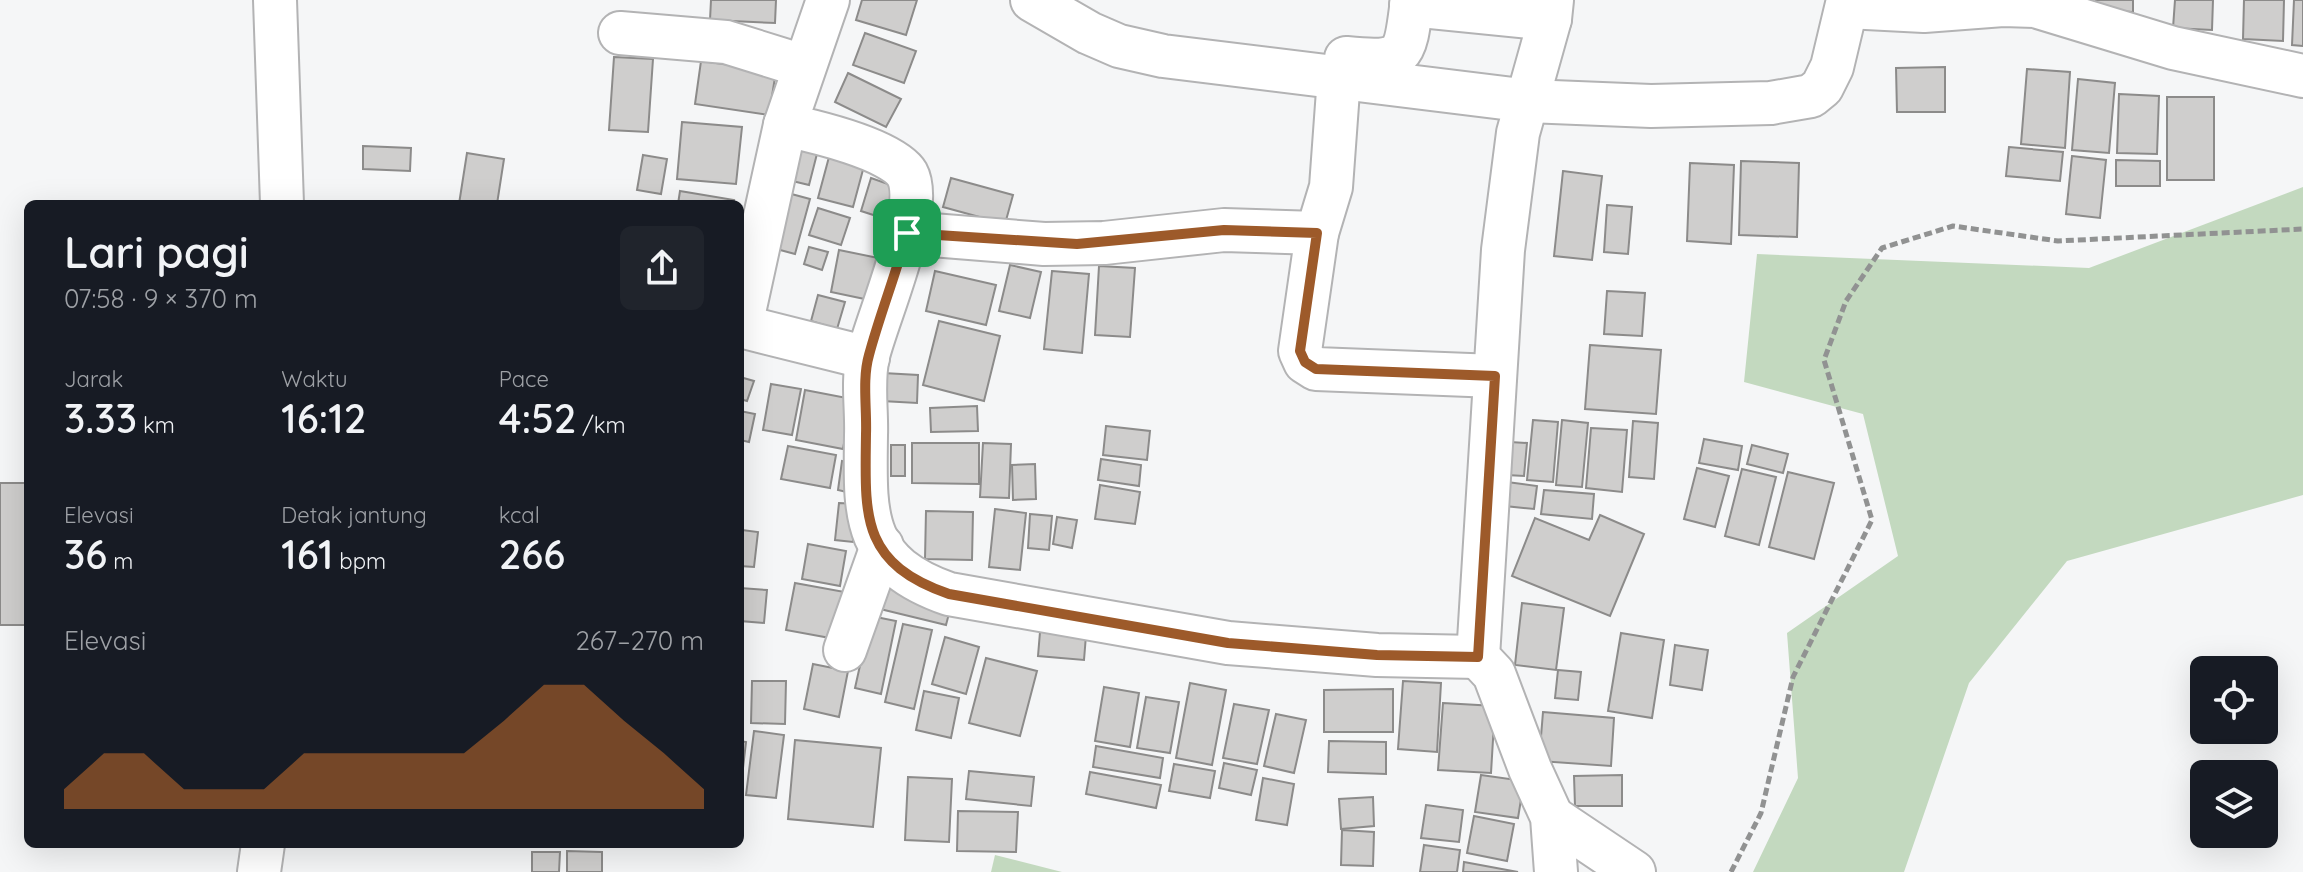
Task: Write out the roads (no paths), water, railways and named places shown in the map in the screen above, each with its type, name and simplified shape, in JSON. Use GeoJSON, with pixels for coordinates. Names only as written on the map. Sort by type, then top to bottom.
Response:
{"type":"FeatureCollection","features":[{"type":"Feature","properties":{"kind":"street"},"geometry":{"type":"LineString","coordinates":[[275,0],[282,200]]}},
{"type":"Feature","properties":{"kind":"street"},"geometry":{"type":"LineString","coordinates":[[744,312],[785,125],[828,0]]}},
{"type":"Feature","properties":{"kind":"street"},"geometry":{"type":"LineString","coordinates":[[1032,0],[1089,33],[1119,46],[1163,56],[1528,101],[1651,106],[1771,103],[1811,96],[1822,87],[1832,67],[1847,4],[1924,11],[2003,5],[2035,6],[2173,48],[2303,76]]}},
{"type":"Feature","properties":{"kind":"street"},"geometry":{"type":"LineString","coordinates":[[1100,0],[1109,22],[1124,30],[1204,43],[1384,62],[1396,58],[1403,48],[1412,3],[1551,10],[1518,133],[1503,250],[1478,657]]}},
{"type":"Feature","properties":{"kind":"street"},"geometry":{"type":"LineString","coordinates":[[620,33],[726,42],[803,66]]}},
{"type":"Feature","properties":{"kind":"street"},"geometry":{"type":"LineString","coordinates":[[1339,77],[1331,187],[1317,233],[1300,351],[1305,362],[1316,369],[1495,376]]}},
{"type":"Feature","properties":{"kind":"street"},"geometry":{"type":"LineString","coordinates":[[785,125],[860,146],[891,161],[906,173],[911,187],[907,233],[868,358],[865,492],[869,526],[895,566],[906,576],[949,594],[1228,643],[1377,655],[1478,657],[1494,674],[1552,817],[1556,872]]}},
{"type":"Feature","properties":{"kind":"street"},"geometry":{"type":"LineString","coordinates":[[907,233],[1044,244],[1104,243],[1224,230],[1317,233]]}},
{"type":"Feature","properties":{"kind":"street"},"geometry":{"type":"LineString","coordinates":[[744,327],[868,358]]}},
{"type":"Feature","properties":{"kind":"street"},"geometry":{"type":"LineString","coordinates":[[845,650],[882,546]]}},
{"type":"Feature","properties":{"kind":"street"},"geometry":{"type":"LineString","coordinates":[[1552,817],[1634,872]]}},
{"type":"Feature","properties":{"kind":"street"},"geometry":{"type":"LineString","coordinates":[[259,872],[262,848]]}}]}
